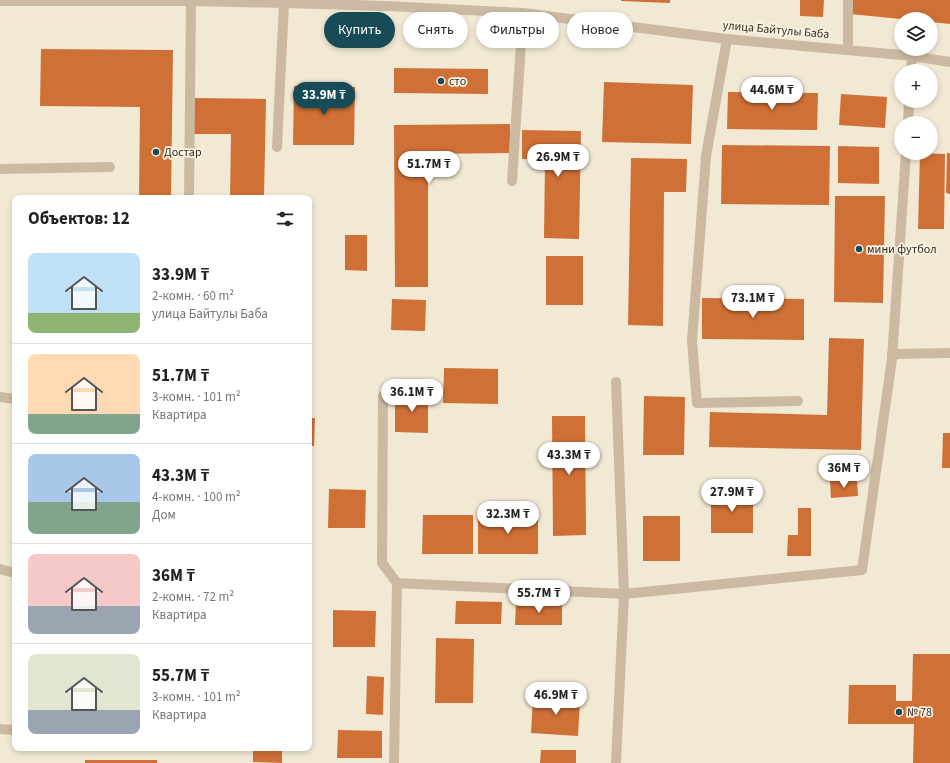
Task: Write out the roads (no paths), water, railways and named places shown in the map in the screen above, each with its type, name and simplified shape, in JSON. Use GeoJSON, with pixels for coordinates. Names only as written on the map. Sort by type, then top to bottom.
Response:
{"type":"FeatureCollection","features":[{"type":"Feature","properties":{"kind":"street"},"geometry":{"type":"LineString","coordinates":[[848,0],[848,50]]}},
{"type":"Feature","properties":{"kind":"street","name":"улица Байтулы Баба"},"geometry":{"type":"LineString","coordinates":[[0,1],[191,1],[408,4],[500,12]]}},
{"type":"Feature","properties":{"kind":"street"},"geometry":{"type":"LineString","coordinates":[[189,195],[191,1]]}},
{"type":"Feature","properties":{"kind":"street"},"geometry":{"type":"LineString","coordinates":[[277,147],[284,3]]}},
{"type":"Feature","properties":{"kind":"street","name":"улица Байтулы Баба"},"geometry":{"type":"LineString","coordinates":[[559,18],[727,39],[894,54]]}},
{"type":"Feature","properties":{"kind":"street"},"geometry":{"type":"LineString","coordinates":[[727,39],[706,156],[692,341],[697,403],[798,401]]}},
{"type":"Feature","properties":{"kind":"street"},"geometry":{"type":"LineString","coordinates":[[512,181],[521,48]]}},
{"type":"Feature","properties":{"kind":"street"},"geometry":{"type":"LineString","coordinates":[[911,64],[912,56]]}},
{"type":"Feature","properties":{"kind":"street","name":"улица Байтулы Баба"},"geometry":{"type":"LineString","coordinates":[[912,56],[950,62]]}},
{"type":"Feature","properties":{"kind":"street"},"geometry":{"type":"LineString","coordinates":[[397,584],[624,594],[862,570],[892,354],[906,160]]}},
{"type":"Feature","properties":{"kind":"street"},"geometry":{"type":"LineString","coordinates":[[0,169],[110,167]]}},
{"type":"Feature","properties":{"kind":"street"},"geometry":{"type":"LineString","coordinates":[[892,354],[950,352]]}},
{"type":"Feature","properties":{"kind":"street"},"geometry":{"type":"LineString","coordinates":[[616,382],[624,594],[616,763]]}},
{"type":"Feature","properties":{"kind":"street"},"geometry":{"type":"LineString","coordinates":[[383,396],[382,563],[397,584],[394,763]]}},
{"type":"Feature","properties":{"kind":"street"},"geometry":{"type":"LineString","coordinates":[[0,398],[12,399]]}},
{"type":"Feature","properties":{"kind":"street"},"geometry":{"type":"LineString","coordinates":[[0,569],[12,572]]}},
{"type":"Feature","properties":{"kind":"street"},"geometry":{"type":"LineString","coordinates":[[0,729],[12,730]]}},
{"type":"Feature","properties":{"kind":"place","name":"сто"},"geometry":{"type":"Point","coordinates":[441,81]}},
{"type":"Feature","properties":{"kind":"place","name":"Достар"},"geometry":{"type":"Point","coordinates":[156,152]}},
{"type":"Feature","properties":{"kind":"place","name":"мини футбол"},"geometry":{"type":"Point","coordinates":[859,249]}},
{"type":"Feature","properties":{"kind":"place","name":"№ 78"},"geometry":{"type":"Point","coordinates":[899,712]}}]}
